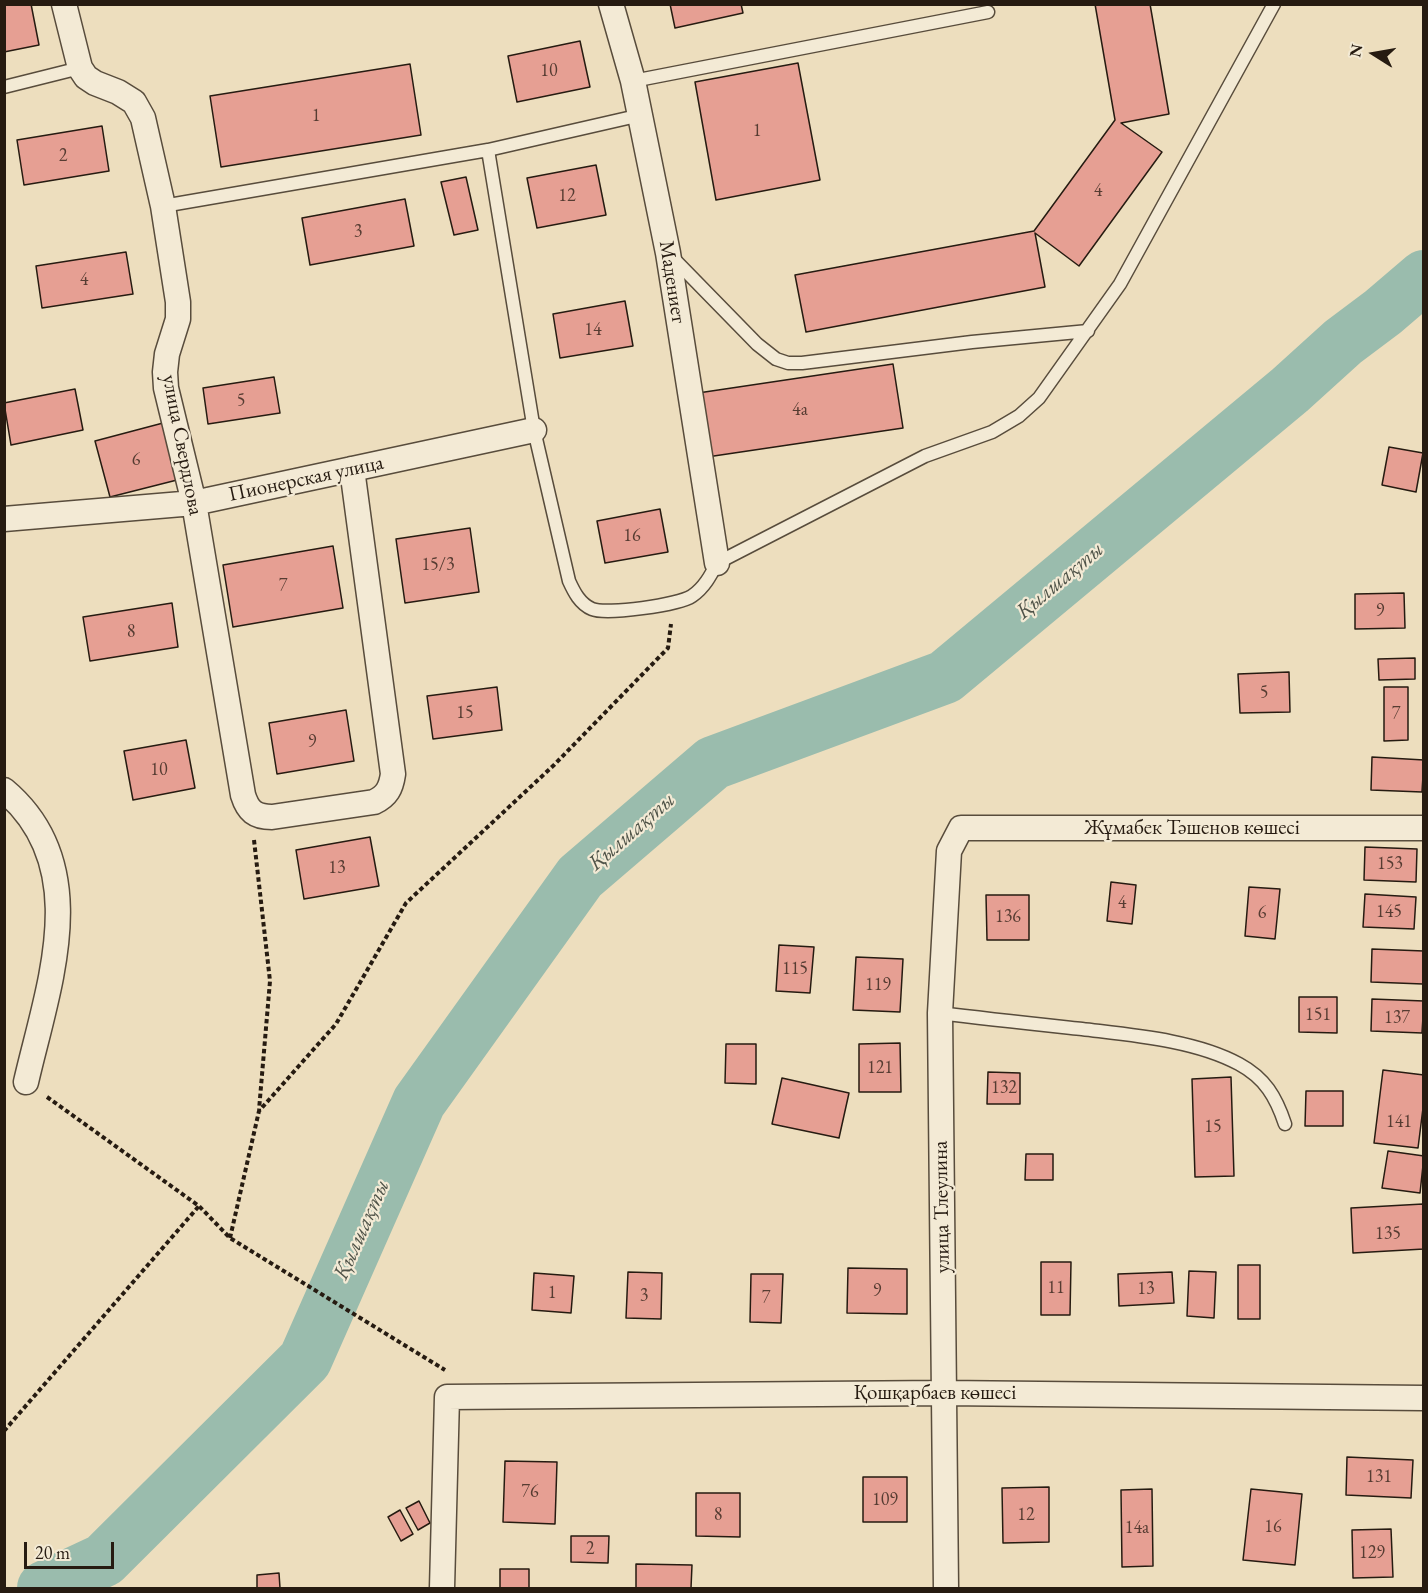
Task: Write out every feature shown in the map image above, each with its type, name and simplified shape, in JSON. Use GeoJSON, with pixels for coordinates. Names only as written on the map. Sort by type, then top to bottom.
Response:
{"type":"FeatureCollection","features":[{"type":"Feature","properties":{"kind":"street"},"geometry":{"type":"LineString","coordinates":[[64,4],[80,68]]}},
{"type":"Feature","properties":{"kind":"street","name":"Мадениет"},"geometry":{"type":"LineString","coordinates":[[611,4],[641,115],[668,253],[717,563]]}},
{"type":"Feature","properties":{"kind":"street","name":"улица Свердлова"},"geometry":{"type":"LineString","coordinates":[[80,68],[86,77],[134,102],[143,118],[163,206],[178,302],[178,319],[166,363],[166,388],[194,503],[243,795],[245,804],[252,813]]}},
{"type":"Feature","properties":{"kind":"street","name":"Пионерская улица"},"geometry":{"type":"LineString","coordinates":[[4,519],[194,503],[534,430]]}},
{"type":"Feature","properties":{"kind":"street"},"geometry":{"type":"LineString","coordinates":[[252,813],[272,818],[374,802],[388,793],[391,784],[393,774],[352,469]]}},
{"type":"Feature","properties":{"kind":"street"},"geometry":{"type":"LineString","coordinates":[[4,790],[27,814],[43,839],[54,869],[58,892],[59,933],[26,1082]]}},
{"type":"Feature","properties":{"kind":"street","name":"Жұмабек Тәшенов көшесі"},"geometry":{"type":"LineString","coordinates":[[961,828],[1424,828]]}},
{"type":"Feature","properties":{"kind":"street","name":"улица Тлеулина"},"geometry":{"type":"LineString","coordinates":[[946,1588],[940,1013],[949,851],[961,828]]}},
{"type":"Feature","properties":{"kind":"street","name":"Қошқарбаев көшесі"},"geometry":{"type":"LineString","coordinates":[[442,1588],[447,1397],[944,1393],[1424,1398]]}},
{"type":"Feature","properties":{"kind":"lane"},"geometry":{"type":"LineString","coordinates":[[488,150],[534,430],[569,581],[578,598],[591,609],[609,612],[674,603],[692,596],[708,579],[717,563],[925,456],[992,432],[1019,416],[1039,398],[1120,284],[1274,4]]}},
{"type":"Feature","properties":{"kind":"lane"},"geometry":{"type":"LineString","coordinates":[[633,81],[988,12]]}},
{"type":"Feature","properties":{"kind":"lane"},"geometry":{"type":"LineString","coordinates":[[4,87],[80,68]]}},
{"type":"Feature","properties":{"kind":"lane"},"geometry":{"type":"LineString","coordinates":[[163,206],[488,150],[641,115]]}},
{"type":"Feature","properties":{"kind":"lane"},"geometry":{"type":"LineString","coordinates":[[668,253],[757,344],[776,359],[788,363],[1088,331]]}},
{"type":"Feature","properties":{"kind":"lane"},"geometry":{"type":"LineString","coordinates":[[940,1013],[1152,1037],[1211,1052],[1239,1064],[1262,1080],[1276,1099],[1285,1124]]}},
{"type":"Feature","properties":{"kind":"path"},"geometry":{"type":"LineString","coordinates":[[259,1111],[336,1024],[405,903],[554,765],[668,648],[674,603]]}},
{"type":"Feature","properties":{"kind":"path"},"geometry":{"type":"LineString","coordinates":[[230,1238],[259,1111],[270,981],[252,813]]}},
{"type":"Feature","properties":{"kind":"path"},"geometry":{"type":"LineString","coordinates":[[26,1082],[199,1206],[230,1238],[448,1372]]}},
{"type":"Feature","properties":{"kind":"path"},"geometry":{"type":"LineString","coordinates":[[4,1431],[199,1206]]}},
{"type":"Feature","properties":{"kind":"building"},"geometry":{"type":"Polygon","coordinates":[[[4,4],[31,4],[39,45],[4,52],[4,4]]]}},
{"type":"Feature","properties":{"kind":"building"},"geometry":{"type":"Polygon","coordinates":[[[670,4],[741,4],[743,13],[675,28],[670,4]]]}},
{"type":"Feature","properties":{"kind":"building"},"geometry":{"type":"Polygon","coordinates":[[[1095,4],[1150,4],[1169,114],[1121,123],[1162,152],[1079,266],[1035,233],[1045,287],[806,332],[795,275],[1034,231],[1115,120],[1095,4]]]}},
{"type":"Feature","properties":{"kind":"building"},"geometry":{"type":"Polygon","coordinates":[[[580,41],[590,87],[517,102],[508,56],[580,41]]]}},
{"type":"Feature","properties":{"kind":"building"},"geometry":{"type":"Polygon","coordinates":[[[798,63],[820,180],[716,200],[695,82],[798,63]]]}},
{"type":"Feature","properties":{"kind":"building"},"geometry":{"type":"Polygon","coordinates":[[[410,64],[421,135],[221,167],[210,96],[410,64]]]}},
{"type":"Feature","properties":{"kind":"building"},"geometry":{"type":"Polygon","coordinates":[[[102,126],[109,171],[24,185],[17,140],[102,126]]]}},
{"type":"Feature","properties":{"kind":"building"},"geometry":{"type":"Polygon","coordinates":[[[596,165],[606,215],[537,228],[527,178],[596,165]]]}},
{"type":"Feature","properties":{"kind":"building"},"geometry":{"type":"Polygon","coordinates":[[[466,177],[478,230],[454,235],[441,182],[466,177]]]}},
{"type":"Feature","properties":{"kind":"building"},"geometry":{"type":"Polygon","coordinates":[[[405,199],[414,246],[310,265],[302,218],[405,199]]]}},
{"type":"Feature","properties":{"kind":"building"},"geometry":{"type":"Polygon","coordinates":[[[126,252],[133,294],[42,308],[36,266],[126,252]]]}},
{"type":"Feature","properties":{"kind":"building"},"geometry":{"type":"Polygon","coordinates":[[[625,301],[633,346],[560,358],[553,314],[625,301]]]}},
{"type":"Feature","properties":{"kind":"building"},"geometry":{"type":"Polygon","coordinates":[[[893,364],[903,428],[707,457],[698,393],[893,364]]]}},
{"type":"Feature","properties":{"kind":"building"},"geometry":{"type":"Polygon","coordinates":[[[274,377],[280,413],[208,424],[203,388],[274,377]]]}},
{"type":"Feature","properties":{"kind":"building"},"geometry":{"type":"Polygon","coordinates":[[[75,389],[83,430],[11,445],[4,403],[75,389]]]}},
{"type":"Feature","properties":{"kind":"building"},"geometry":{"type":"Polygon","coordinates":[[[163,423],[177,480],[110,497],[95,441],[163,423]]]}},
{"type":"Feature","properties":{"kind":"building"},"geometry":{"type":"Polygon","coordinates":[[[1389,447],[1423,453],[1416,492],[1382,485],[1389,447]]]}},
{"type":"Feature","properties":{"kind":"building"},"geometry":{"type":"Polygon","coordinates":[[[660,509],[668,552],[605,563],[597,521],[660,509]]]}},
{"type":"Feature","properties":{"kind":"building"},"geometry":{"type":"Polygon","coordinates":[[[470,528],[479,592],[405,603],[396,539],[470,528]]]}},
{"type":"Feature","properties":{"kind":"building"},"geometry":{"type":"Polygon","coordinates":[[[333,546],[343,608],[233,627],[223,565],[333,546]]]}},
{"type":"Feature","properties":{"kind":"building"},"geometry":{"type":"Polygon","coordinates":[[[1404,593],[1405,628],[1355,629],[1355,594],[1404,593]]]}},
{"type":"Feature","properties":{"kind":"building"},"geometry":{"type":"Polygon","coordinates":[[[172,603],[178,647],[90,661],[83,617],[172,603]]]}},
{"type":"Feature","properties":{"kind":"building"},"geometry":{"type":"Polygon","coordinates":[[[1415,658],[1415,679],[1379,680],[1378,659],[1415,658]]]}},
{"type":"Feature","properties":{"kind":"building"},"geometry":{"type":"Polygon","coordinates":[[[1289,672],[1290,712],[1240,713],[1238,674],[1289,672]]]}},
{"type":"Feature","properties":{"kind":"building"},"geometry":{"type":"Polygon","coordinates":[[[497,687],[502,730],[433,739],[427,696],[497,687]]]}},
{"type":"Feature","properties":{"kind":"building"},"geometry":{"type":"Polygon","coordinates":[[[1384,687],[1408,687],[1408,740],[1384,741],[1384,687]]]}},
{"type":"Feature","properties":{"kind":"building"},"geometry":{"type":"Polygon","coordinates":[[[346,710],[354,761],[277,774],[269,723],[346,710]]]}},
{"type":"Feature","properties":{"kind":"building"},"geometry":{"type":"Polygon","coordinates":[[[186,740],[195,788],[133,800],[124,751],[186,740]]]}},
{"type":"Feature","properties":{"kind":"building"},"geometry":{"type":"Polygon","coordinates":[[[1372,757],[1424,760],[1422,792],[1371,790],[1372,757]]]}},
{"type":"Feature","properties":{"kind":"building"},"geometry":{"type":"Polygon","coordinates":[[[370,837],[379,886],[304,899],[296,850],[370,837]]]}},
{"type":"Feature","properties":{"kind":"building"},"geometry":{"type":"Polygon","coordinates":[[[1365,847],[1417,849],[1416,882],[1364,880],[1365,847]]]}},
{"type":"Feature","properties":{"kind":"building"},"geometry":{"type":"Polygon","coordinates":[[[1111,882],[1136,885],[1132,924],[1107,921],[1111,882]]]}},
{"type":"Feature","properties":{"kind":"building"},"geometry":{"type":"Polygon","coordinates":[[[1249,887],[1280,889],[1275,939],[1245,936],[1249,887]]]}},
{"type":"Feature","properties":{"kind":"building"},"geometry":{"type":"Polygon","coordinates":[[[1365,894],[1416,897],[1414,929],[1363,927],[1365,894]]]}},
{"type":"Feature","properties":{"kind":"building"},"geometry":{"type":"Polygon","coordinates":[[[986,895],[1029,895],[1029,940],[987,940],[986,895]]]}},
{"type":"Feature","properties":{"kind":"building"},"geometry":{"type":"Polygon","coordinates":[[[779,945],[814,947],[810,993],[776,991],[779,945]]]}},
{"type":"Feature","properties":{"kind":"building"},"geometry":{"type":"Polygon","coordinates":[[[1372,949],[1424,951],[1423,984],[1371,982],[1372,949]]]}},
{"type":"Feature","properties":{"kind":"building"},"geometry":{"type":"Polygon","coordinates":[[[856,957],[903,959],[900,1012],[853,1010],[856,957]]]}},
{"type":"Feature","properties":{"kind":"building"},"geometry":{"type":"Polygon","coordinates":[[[1299,997],[1337,997],[1337,1033],[1299,1032],[1299,997]]]}},
{"type":"Feature","properties":{"kind":"building"},"geometry":{"type":"Polygon","coordinates":[[[1372,999],[1424,1001],[1422,1033],[1371,1031],[1372,999]]]}},
{"type":"Feature","properties":{"kind":"building"},"geometry":{"type":"Polygon","coordinates":[[[900,1043],[901,1092],[859,1092],[859,1044],[900,1043]]]}},
{"type":"Feature","properties":{"kind":"building"},"geometry":{"type":"Polygon","coordinates":[[[726,1044],[756,1044],[756,1084],[725,1083],[726,1044]]]}},
{"type":"Feature","properties":{"kind":"building"},"geometry":{"type":"Polygon","coordinates":[[[1383,1070],[1424,1075],[1424,1100],[1418,1148],[1374,1143],[1383,1070]]]}},
{"type":"Feature","properties":{"kind":"building"},"geometry":{"type":"Polygon","coordinates":[[[988,1072],[1020,1073],[1020,1104],[987,1104],[988,1072]]]}},
{"type":"Feature","properties":{"kind":"building"},"geometry":{"type":"Polygon","coordinates":[[[1231,1077],[1234,1176],[1195,1177],[1192,1079],[1231,1077]]]}},
{"type":"Feature","properties":{"kind":"building"},"geometry":{"type":"Polygon","coordinates":[[[782,1078],[849,1093],[839,1138],[772,1124],[782,1078]]]}},
{"type":"Feature","properties":{"kind":"building"},"geometry":{"type":"Polygon","coordinates":[[[1306,1091],[1343,1091],[1343,1126],[1305,1126],[1306,1091]]]}},
{"type":"Feature","properties":{"kind":"building"},"geometry":{"type":"Polygon","coordinates":[[[1388,1151],[1424,1156],[1420,1193],[1382,1188],[1388,1151]]]}},
{"type":"Feature","properties":{"kind":"building"},"geometry":{"type":"Polygon","coordinates":[[[1026,1154],[1053,1154],[1053,1180],[1025,1180],[1026,1154]]]}},
{"type":"Feature","properties":{"kind":"building"},"geometry":{"type":"Polygon","coordinates":[[[1423,1204],[1424,1249],[1353,1253],[1351,1208],[1423,1204]]]}},
{"type":"Feature","properties":{"kind":"building"},"geometry":{"type":"Polygon","coordinates":[[[1041,1262],[1071,1262],[1070,1315],[1041,1315],[1041,1262]]]}},
{"type":"Feature","properties":{"kind":"building"},"geometry":{"type":"Polygon","coordinates":[[[1238,1265],[1260,1265],[1260,1319],[1238,1319],[1238,1265]]]}},
{"type":"Feature","properties":{"kind":"building"},"geometry":{"type":"Polygon","coordinates":[[[848,1268],[907,1269],[907,1314],[847,1313],[848,1268]]]}},
{"type":"Feature","properties":{"kind":"building"},"geometry":{"type":"Polygon","coordinates":[[[1189,1271],[1216,1272],[1214,1318],[1187,1316],[1189,1271]]]}},
{"type":"Feature","properties":{"kind":"building"},"geometry":{"type":"Polygon","coordinates":[[[628,1272],[662,1273],[661,1319],[626,1318],[628,1272]]]}},
{"type":"Feature","properties":{"kind":"building"},"geometry":{"type":"Polygon","coordinates":[[[1172,1272],[1174,1303],[1119,1306],[1118,1274],[1172,1272]]]}},
{"type":"Feature","properties":{"kind":"building"},"geometry":{"type":"Polygon","coordinates":[[[534,1273],[574,1276],[571,1313],[532,1310],[534,1273]]]}},
{"type":"Feature","properties":{"kind":"building"},"geometry":{"type":"Polygon","coordinates":[[[751,1274],[783,1274],[781,1323],[750,1322],[751,1274]]]}},
{"type":"Feature","properties":{"kind":"building"},"geometry":{"type":"Polygon","coordinates":[[[1347,1457],[1413,1460],[1411,1498],[1346,1495],[1347,1457]]]}},
{"type":"Feature","properties":{"kind":"building"},"geometry":{"type":"Polygon","coordinates":[[[505,1461],[557,1462],[555,1524],[503,1522],[505,1461]]]}},
{"type":"Feature","properties":{"kind":"building"},"geometry":{"type":"Polygon","coordinates":[[[863,1477],[907,1477],[907,1522],[863,1522],[863,1477]]]}},
{"type":"Feature","properties":{"kind":"building"},"geometry":{"type":"Polygon","coordinates":[[[1049,1487],[1049,1542],[1003,1543],[1002,1488],[1049,1487]]]}},
{"type":"Feature","properties":{"kind":"building"},"geometry":{"type":"Polygon","coordinates":[[[1152,1489],[1153,1566],[1122,1567],[1121,1490],[1152,1489]]]}},
{"type":"Feature","properties":{"kind":"building"},"geometry":{"type":"Polygon","coordinates":[[[1251,1489],[1302,1494],[1295,1565],[1243,1560],[1251,1489]]]}},
{"type":"Feature","properties":{"kind":"building"},"geometry":{"type":"Polygon","coordinates":[[[696,1493],[740,1493],[740,1537],[696,1536],[696,1493]]]}},
{"type":"Feature","properties":{"kind":"building"},"geometry":{"type":"Polygon","coordinates":[[[419,1501],[430,1523],[418,1530],[406,1508],[419,1501]]]}},
{"type":"Feature","properties":{"kind":"building"},"geometry":{"type":"Polygon","coordinates":[[[400,1510],[413,1534],[401,1541],[388,1517],[400,1510]]]}},
{"type":"Feature","properties":{"kind":"building"},"geometry":{"type":"Polygon","coordinates":[[[1391,1529],[1393,1577],[1353,1578],[1352,1530],[1391,1529]]]}},
{"type":"Feature","properties":{"kind":"building"},"geometry":{"type":"Polygon","coordinates":[[[571,1536],[609,1536],[608,1563],[571,1562],[571,1536]]]}},
{"type":"Feature","properties":{"kind":"building"},"geometry":{"type":"Polygon","coordinates":[[[636,1564],[692,1565],[691,1588],[636,1588],[636,1564]]]}},
{"type":"Feature","properties":{"kind":"building"},"geometry":{"type":"Polygon","coordinates":[[[500,1569],[529,1569],[529,1588],[500,1588],[500,1569]]]}},
{"type":"Feature","properties":{"kind":"building"},"geometry":{"type":"Polygon","coordinates":[[[279,1573],[280,1588],[257,1588],[257,1575],[279,1573]]]}},
{"type":"Feature","properties":{"kind":"waterway","name":"Қылшақты"},"geometry":{"type":"LineString","coordinates":[[44,1588],[104,1560],[305,1360],[419,1102],[580,877],[713,763],[945,677],[1290,390],[1343,342],[1424,277]]}}]}
